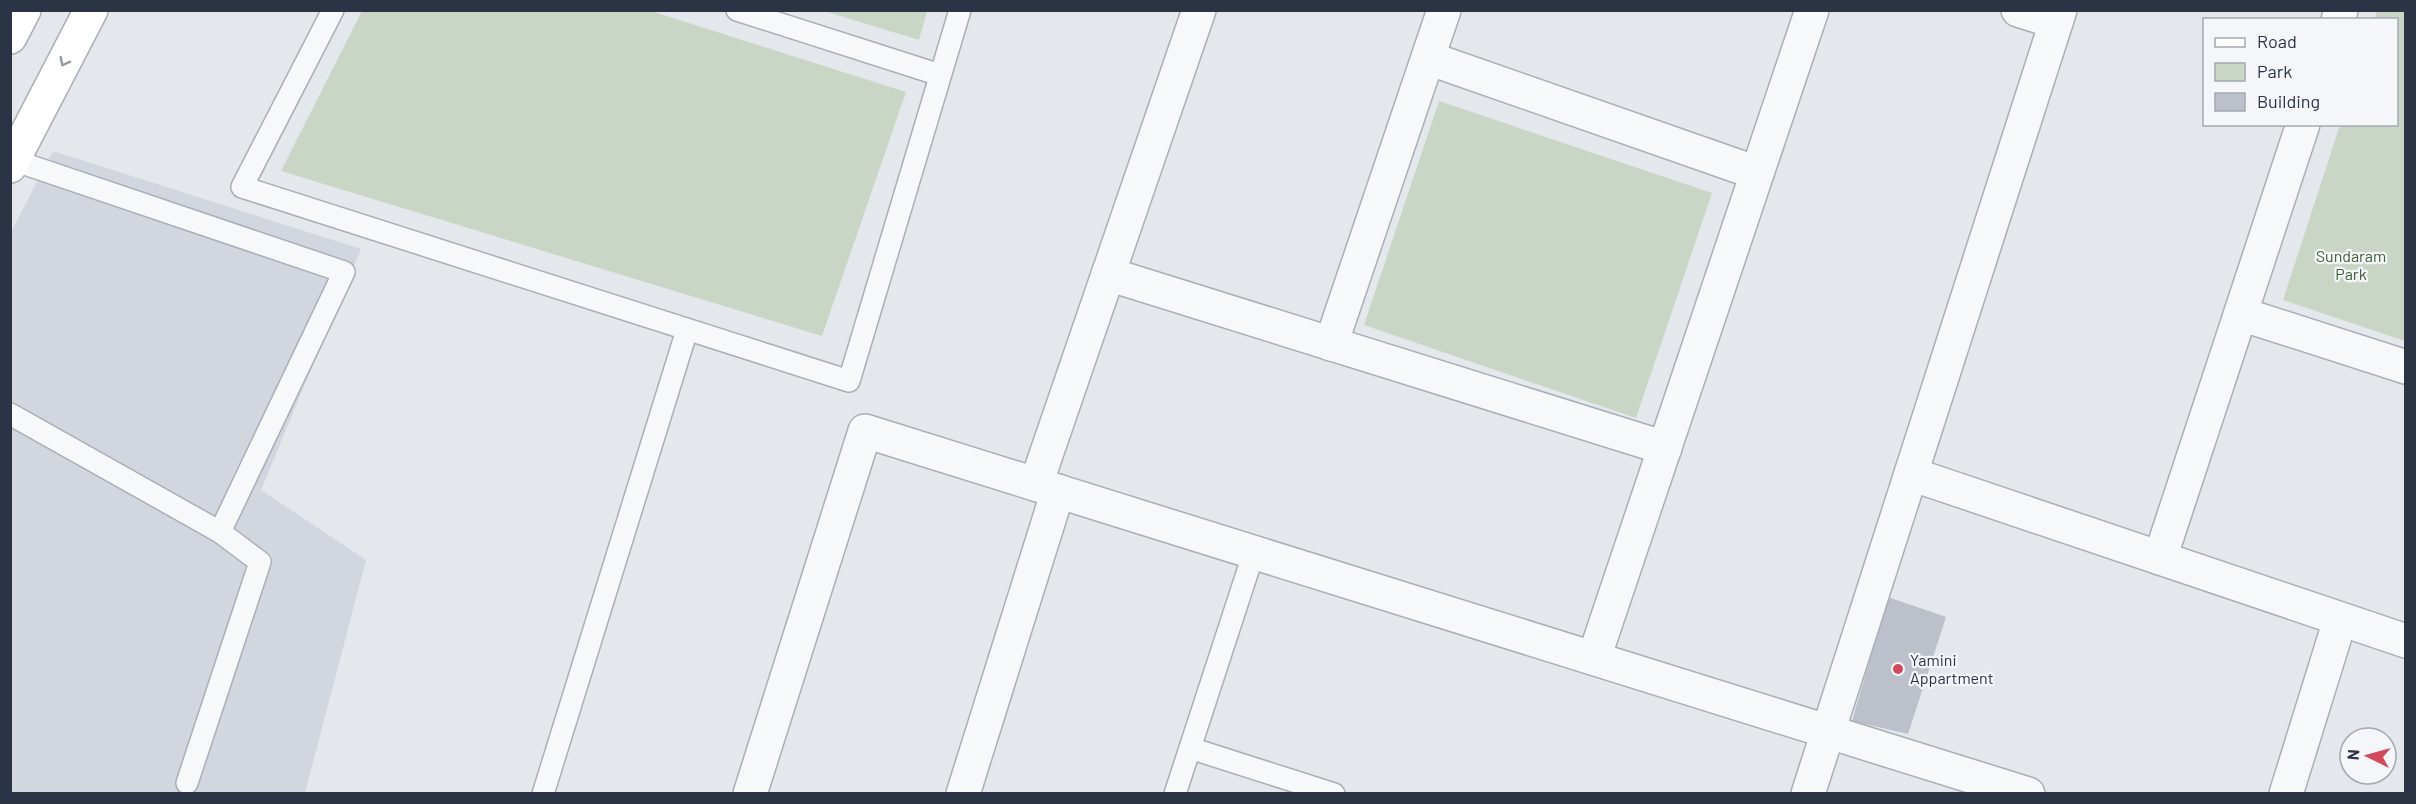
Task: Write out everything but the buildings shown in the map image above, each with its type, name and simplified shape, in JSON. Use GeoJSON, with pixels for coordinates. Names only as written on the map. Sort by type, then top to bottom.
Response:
{"type":"FeatureCollection","features":[{"type":"Feature","properties":{"kind":"street"},"geometry":{"type":"LineString","coordinates":[[10,37],[24,10]]}},
{"type":"Feature","properties":{"kind":"street"},"geometry":{"type":"LineString","coordinates":[[11,162],[91,10]]}},
{"type":"Feature","properties":{"kind":"street"},"geometry":{"type":"LineString","coordinates":[[963,794],[1108,274],[1199,10]]}},
{"type":"Feature","properties":{"kind":"street"},"geometry":{"type":"LineString","coordinates":[[1331,344],[1444,10]]}},
{"type":"Feature","properties":{"kind":"street"},"geometry":{"type":"LineString","coordinates":[[1594,658],[1812,10]]}},
{"type":"Feature","properties":{"kind":"street"},"geometry":{"type":"LineString","coordinates":[[1808,794],[2058,16],[2018,10]]}},
{"type":"Feature","properties":{"kind":"street"},"geometry":{"type":"LineString","coordinates":[[1428,58],[1757,173]]}},
{"type":"Feature","properties":{"kind":"street"},"geometry":{"type":"LineString","coordinates":[[2160,558],[2302,126]]}},
{"type":"Feature","properties":{"kind":"street"},"geometry":{"type":"LineString","coordinates":[[1108,274],[1665,448]]}},
{"type":"Feature","properties":{"kind":"street"},"geometry":{"type":"LineString","coordinates":[[2241,314],[2406,367]]}},
{"type":"Feature","properties":{"kind":"street"},"geometry":{"type":"LineString","coordinates":[[750,794],[865,431],[2028,794]]}},
{"type":"Feature","properties":{"kind":"street"},"geometry":{"type":"LineString","coordinates":[[1911,474],[2406,642]]}},
{"type":"Feature","properties":{"kind":"street"},"geometry":{"type":"LineString","coordinates":[[2286,794],[2340,620]]}},
{"type":"Feature","properties":{"kind":"lane"},"geometry":{"type":"LineString","coordinates":[[333,10],[242,187],[849,381],[960,10]]}},
{"type":"Feature","properties":{"kind":"lane"},"geometry":{"type":"LineString","coordinates":[[737,10],[940,75]]}},
{"type":"Feature","properties":{"kind":"lane"},"geometry":{"type":"LineString","coordinates":[[11,162],[344,272],[220,532]]}},
{"type":"Feature","properties":{"kind":"lane"},"geometry":{"type":"LineString","coordinates":[[543,794],[687,330]]}},
{"type":"Feature","properties":{"kind":"lane"},"geometry":{"type":"LineString","coordinates":[[10,414],[220,532],[260,562],[187,783]]}},
{"type":"Feature","properties":{"kind":"lane"},"geometry":{"type":"LineString","coordinates":[[1175,794],[1254,552]]}},
{"type":"Feature","properties":{"kind":"lane"},"geometry":{"type":"LineString","coordinates":[[1190,748],[1334,794]]}},
{"type":"Feature","properties":{"kind":"shaded area"},"geometry":{"type":"Polygon","coordinates":[[[53,151],[361,249],[261,490],[366,560],[305,793],[11,793],[10,234],[53,151]]]}},
{"type":"Feature","properties":{"kind":"green space"},"geometry":{"type":"Polygon","coordinates":[[[927,10],[919,40],[824,11],[927,10]]]}},
{"type":"Feature","properties":{"kind":"green space"},"geometry":{"type":"Polygon","coordinates":[[[362,11],[651,11],[906,92],[822,336],[281,171],[362,11]]]}},
{"type":"Feature","properties":{"kind":"green space","name":"Sundaram Park"},"geometry":{"type":"Polygon","coordinates":[[[2377,11],[2405,11],[2405,341],[2283,300],[2340,126],[2398,126],[2398,18],[2374,18],[2377,11]]]}},
{"type":"Feature","properties":{"kind":"green space"},"geometry":{"type":"Polygon","coordinates":[[[1439,101],[1712,193],[1636,418],[1364,325],[1439,101]]]}},
{"type":"Feature","properties":{"kind":"place","name":"Yamini Appartment"},"geometry":{"type":"Point","coordinates":[1898,669]}}]}
